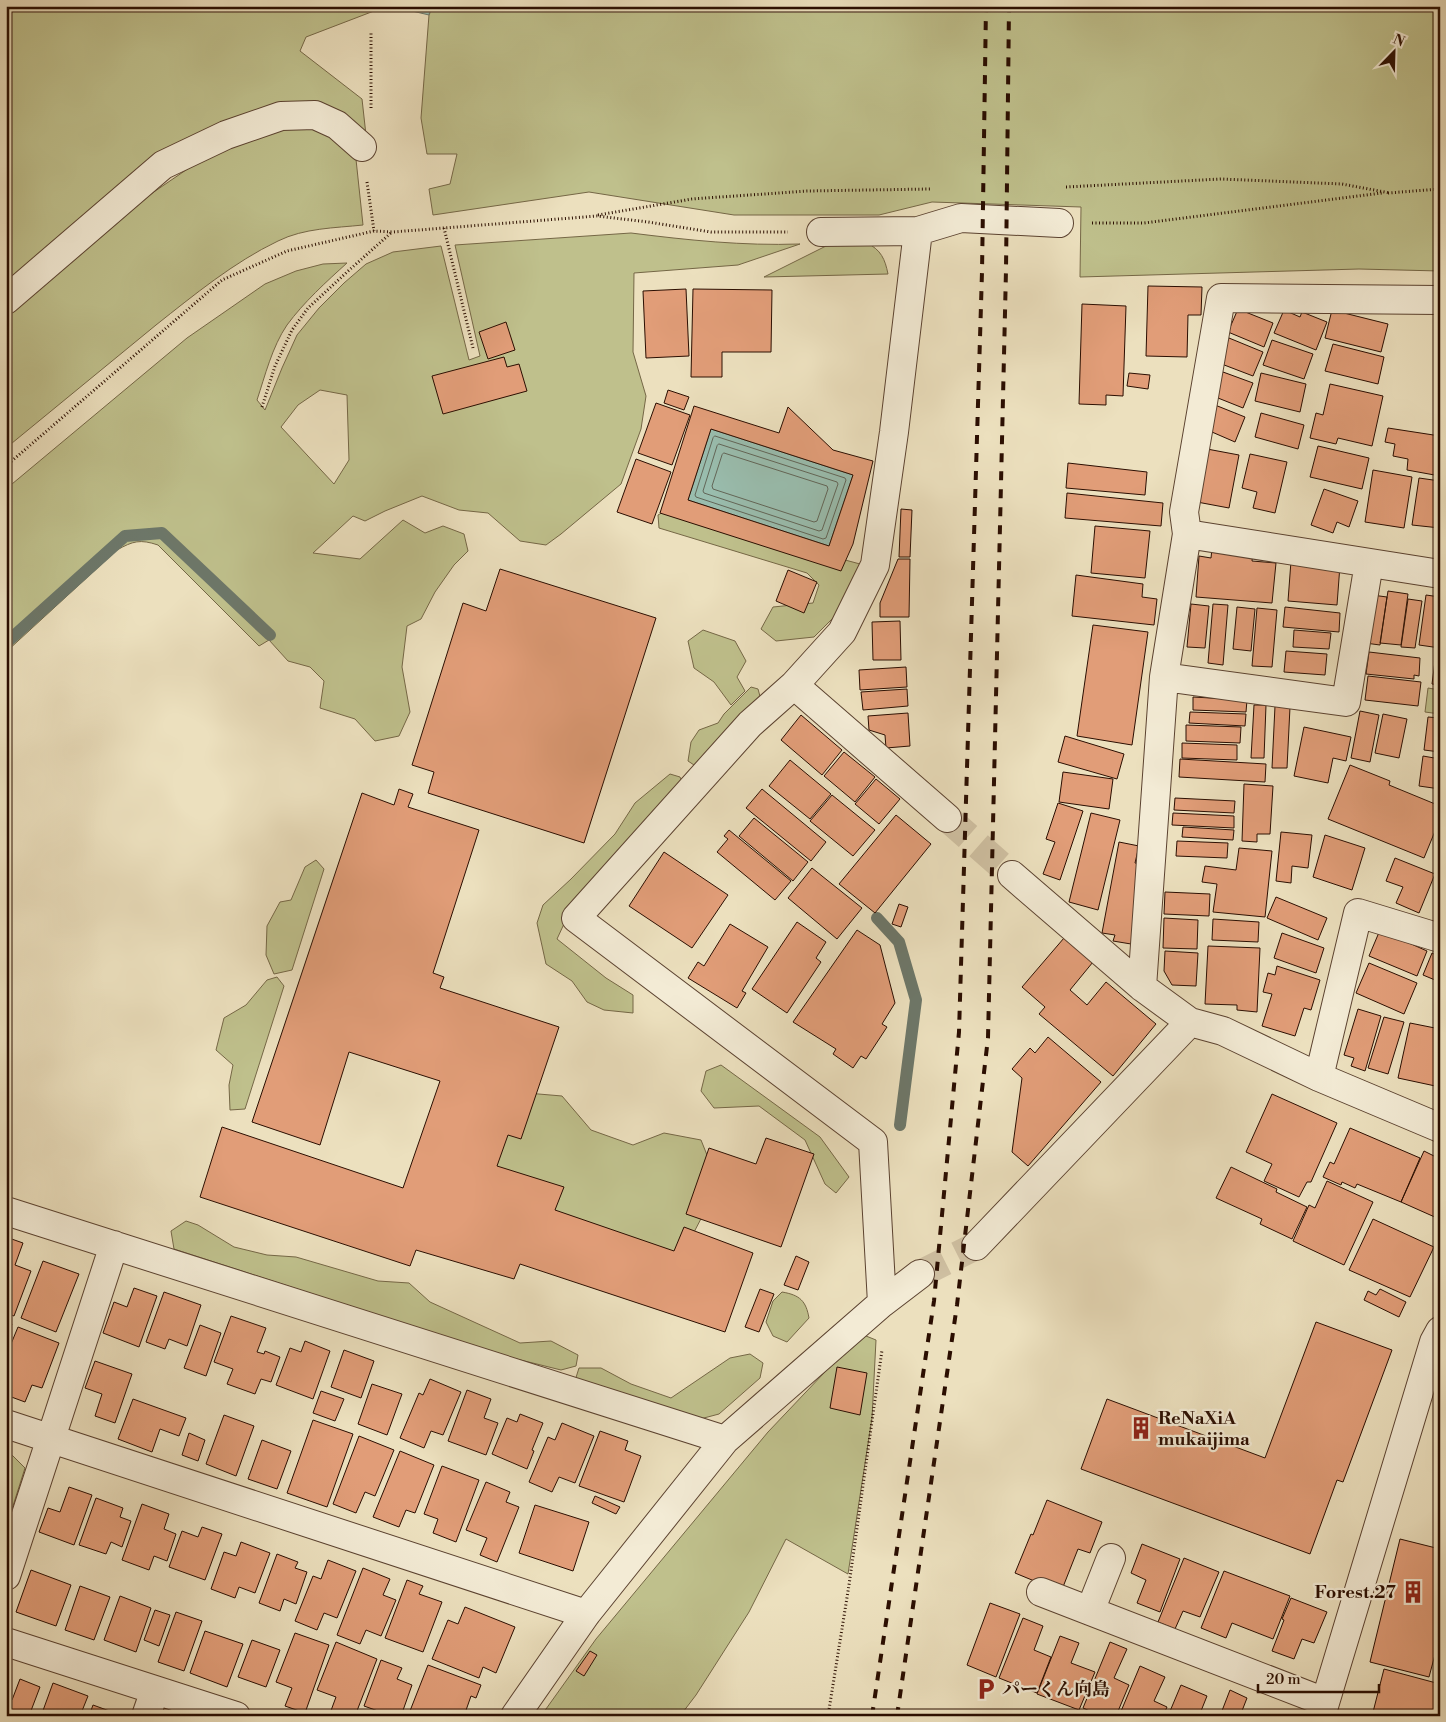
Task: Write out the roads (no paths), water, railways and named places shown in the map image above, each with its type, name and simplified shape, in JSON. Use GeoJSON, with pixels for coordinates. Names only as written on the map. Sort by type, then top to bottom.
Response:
{"type":"FeatureCollection","features":[{"type":"Feature","properties":{"kind":"street"},"geometry":{"type":"LineString","coordinates":[[6,300],[163,165],[226,136],[281,116],[315,115],[337,125],[362,147]]}},
{"type":"Feature","properties":{"kind":"street"},"geometry":{"type":"LineString","coordinates":[[821,232],[918,230],[962,218],[1059,223]]}},
{"type":"Feature","properties":{"kind":"street"},"geometry":{"type":"LineString","coordinates":[[877,1307],[873,1142],[576,918],[750,724],[794,685],[842,632],[875,565],[894,432],[918,230]]}},
{"type":"Feature","properties":{"kind":"street"},"geometry":{"type":"LineString","coordinates":[[1142,988],[1164,677],[1186,534],[1184,512],[1221,298],[1440,300]]}},
{"type":"Feature","properties":{"kind":"street"},"geometry":{"type":"LineString","coordinates":[[1186,534],[1440,574]]}},
{"type":"Feature","properties":{"kind":"street"},"geometry":{"type":"LineString","coordinates":[[1164,677],[1346,702],[1369,563]]}},
{"type":"Feature","properties":{"kind":"street"},"geometry":{"type":"LineString","coordinates":[[794,685],[947,818]]}},
{"type":"Feature","properties":{"kind":"street"},"geometry":{"type":"LineString","coordinates":[[1012,875],[1142,988],[1190,1022],[1224,1032],[1319,1077],[1440,1128]]}},
{"type":"Feature","properties":{"kind":"street"},"geometry":{"type":"LineString","coordinates":[[1319,1077],[1358,913],[1440,938]]}},
{"type":"Feature","properties":{"kind":"street"},"geometry":{"type":"LineString","coordinates":[[976,1246],[1190,1022]]}},
{"type":"Feature","properties":{"kind":"street"},"geometry":{"type":"LineString","coordinates":[[6,1210],[725,1440]]}},
{"type":"Feature","properties":{"kind":"street"},"geometry":{"type":"LineString","coordinates":[[6,1576],[114,1245]]}},
{"type":"Feature","properties":{"kind":"street"},"geometry":{"type":"LineString","coordinates":[[515,1716],[586,1614],[725,1440],[877,1307],[920,1274]]}},
{"type":"Feature","properties":{"kind":"street"},"geometry":{"type":"LineString","coordinates":[[1041,1592],[1323,1709],[1434,1342],[1440,1331]]}},
{"type":"Feature","properties":{"kind":"street"},"geometry":{"type":"LineString","coordinates":[[6,1424],[586,1614]]}},
{"type":"Feature","properties":{"kind":"street"},"geometry":{"type":"LineString","coordinates":[[1090,1611],[1112,1558]]}},
{"type":"Feature","properties":{"kind":"street"},"geometry":{"type":"LineString","coordinates":[[6,1642],[236,1716]]}},
{"type":"Feature","properties":{"kind":"street"},"geometry":{"type":"LineString","coordinates":[[146,1716],[155,1690]]}},
{"type":"Feature","properties":{"kind":"water"},"geometry":{"type":"Polygon","coordinates":[[[391,6],[431,6],[429,15],[391,6]]]}},
{"type":"Feature","properties":{"kind":"water"},"geometry":{"type":"Polygon","coordinates":[[[711,429],[853,475],[829,546],[688,500],[711,429]]]}},
{"type":"Feature","properties":{"kind":"waterway"},"geometry":{"type":"LineString","coordinates":[[6,643],[125,536],[162,533],[270,635]]}},
{"type":"Feature","properties":{"kind":"waterway"},"geometry":{"type":"LineString","coordinates":[[877,918],[899,942],[916,1000],[900,1125]]}},
{"type":"Feature","properties":{"kind":"tunnel"},"geometry":{"type":"LineString","coordinates":[[947,818],[1012,875]]}},
{"type":"Feature","properties":{"kind":"tunnel"},"geometry":{"type":"LineString","coordinates":[[920,1274],[976,1246]]}},
{"type":"Feature","properties":{"kind":"railway"},"geometry":{"type":"LineString","coordinates":[[872,1716],[934,1301],[959,1032],[982,272],[986,6]]}},
{"type":"Feature","properties":{"kind":"railway"},"geometry":{"type":"LineString","coordinates":[[897,1716],[957,1305],[988,1038],[1006,270],[1009,6]]}},
{"type":"Feature","properties":{"kind":"place","name":"ReNaXiA mukaijima"},"geometry":{"type":"Point","coordinates":[1141,1428]}},
{"type":"Feature","properties":{"kind":"place","name":"Forest.27"},"geometry":{"type":"Point","coordinates":[1413,1592]}},
{"type":"Feature","properties":{"kind":"place","name":"パーくん向島"},"geometry":{"type":"Point","coordinates":[986,1689]}}]}
